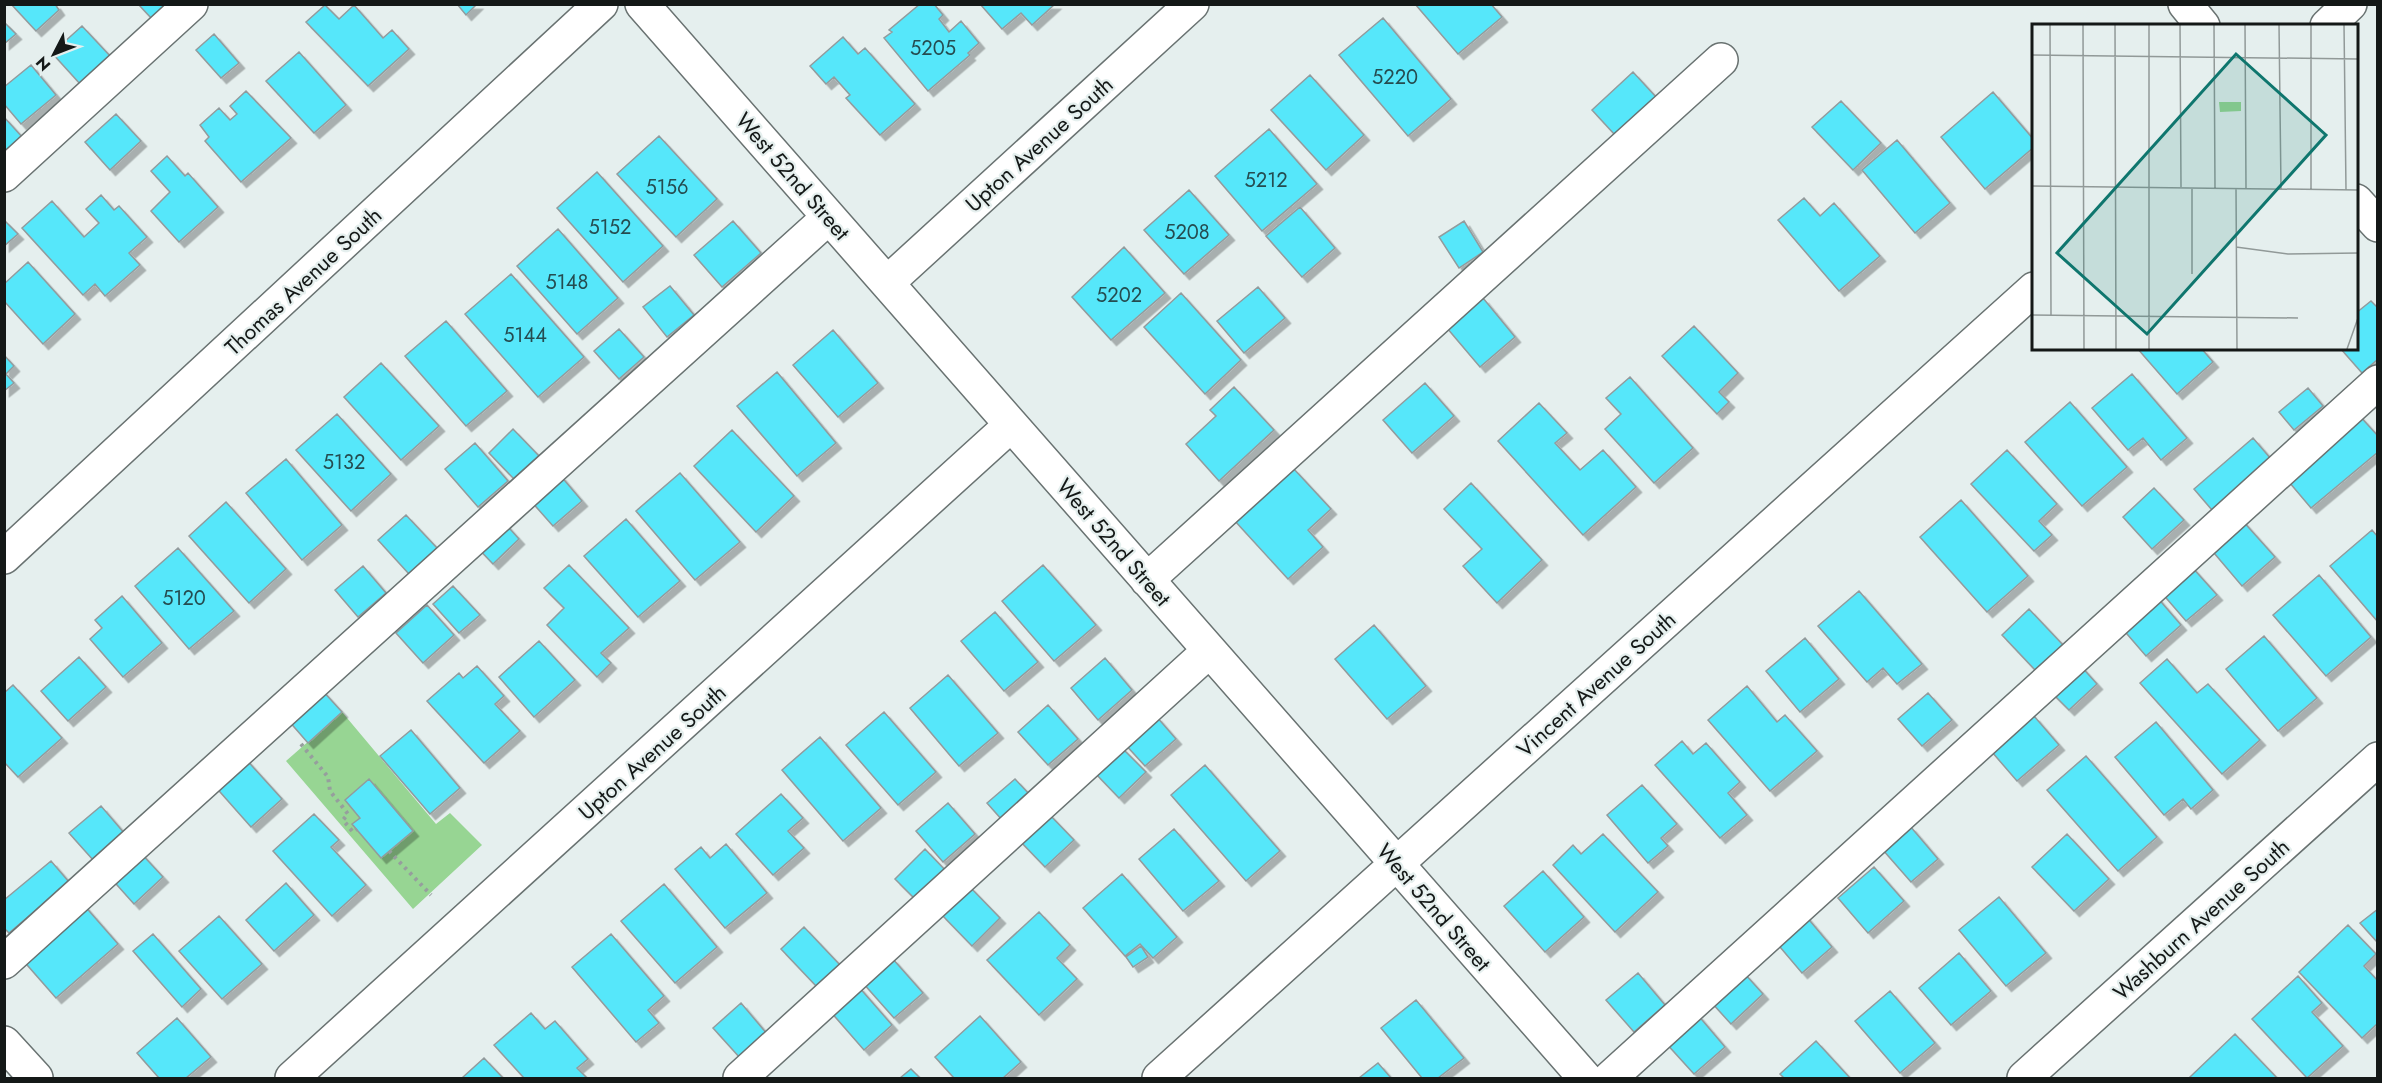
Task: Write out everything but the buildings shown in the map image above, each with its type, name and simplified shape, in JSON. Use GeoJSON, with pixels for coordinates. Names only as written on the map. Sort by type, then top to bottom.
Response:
{"type":"FeatureCollection","features":[{"type":"Feature","properties":{"kind":"street"},"geometry":{"type":"LineString","coordinates":[[4,175],[191,4]]}},
{"type":"Feature","properties":{"kind":"street","name":"Thomas Avenue South"},"geometry":{"type":"LineString","coordinates":[[4,557],[601,4]]}},
{"type":"Feature","properties":{"kind":"street","name":"West 52nd Street"},"geometry":{"type":"LineString","coordinates":[[642,4],[1585,1078]]}},
{"type":"Feature","properties":{"kind":"street","name":"Upton Avenue South"},"geometry":{"type":"LineString","coordinates":[[887,283],[1192,4]]}},
{"type":"Feature","properties":{"kind":"street"},"geometry":{"type":"LineString","coordinates":[[2185,4],[2201,24]]}},
{"type":"Feature","properties":{"kind":"street"},"geometry":{"type":"LineString","coordinates":[[2329,24],[2350,4]]}},
{"type":"Feature","properties":{"kind":"street"},"geometry":{"type":"LineString","coordinates":[[1148,580],[1721,60]]}},
{"type":"Feature","properties":{"kind":"street"},"geometry":{"type":"LineString","coordinates":[[2358,203],[2378,225]]}},
{"type":"Feature","properties":{"kind":"street"},"geometry":{"type":"LineString","coordinates":[[4,962],[829,217]]}},
{"type":"Feature","properties":{"kind":"street","name":"Vincent Avenue South"},"geometry":{"type":"LineString","coordinates":[[1159,1078],[2032,291]]}},
{"type":"Feature","properties":{"kind":"street"},"geometry":{"type":"LineString","coordinates":[[1610,1078],[2378,382]]}},
{"type":"Feature","properties":{"kind":"street","name":"Upton Avenue South"},"geometry":{"type":"LineString","coordinates":[[292,1078],[1011,425]]}},
{"type":"Feature","properties":{"kind":"street"},"geometry":{"type":"LineString","coordinates":[[740,1078],[1209,651]]}},
{"type":"Feature","properties":{"kind":"street","name":"Washburn Avenue South"},"geometry":{"type":"LineString","coordinates":[[2024,1078],[2378,759]]}},
{"type":"Feature","properties":{"kind":"street"},"geometry":{"type":"LineString","coordinates":[[4,1042],[36,1078]]}},
{"type":"Feature","properties":{"kind":"path"},"geometry":{"type":"LineString","coordinates":[[277,716],[328,777],[330,791],[348,814],[344,820],[353,832],[357,829]]}},
{"type":"Feature","properties":{"kind":"path"},"geometry":{"type":"LineString","coordinates":[[389,851],[431,895]]}},
{"type":"Feature","properties":{"kind":"green space"},"geometry":{"type":"Polygon","coordinates":[[[342,712],[436,824],[450,813],[482,845],[413,909],[286,761],[342,712]]]}}]}
